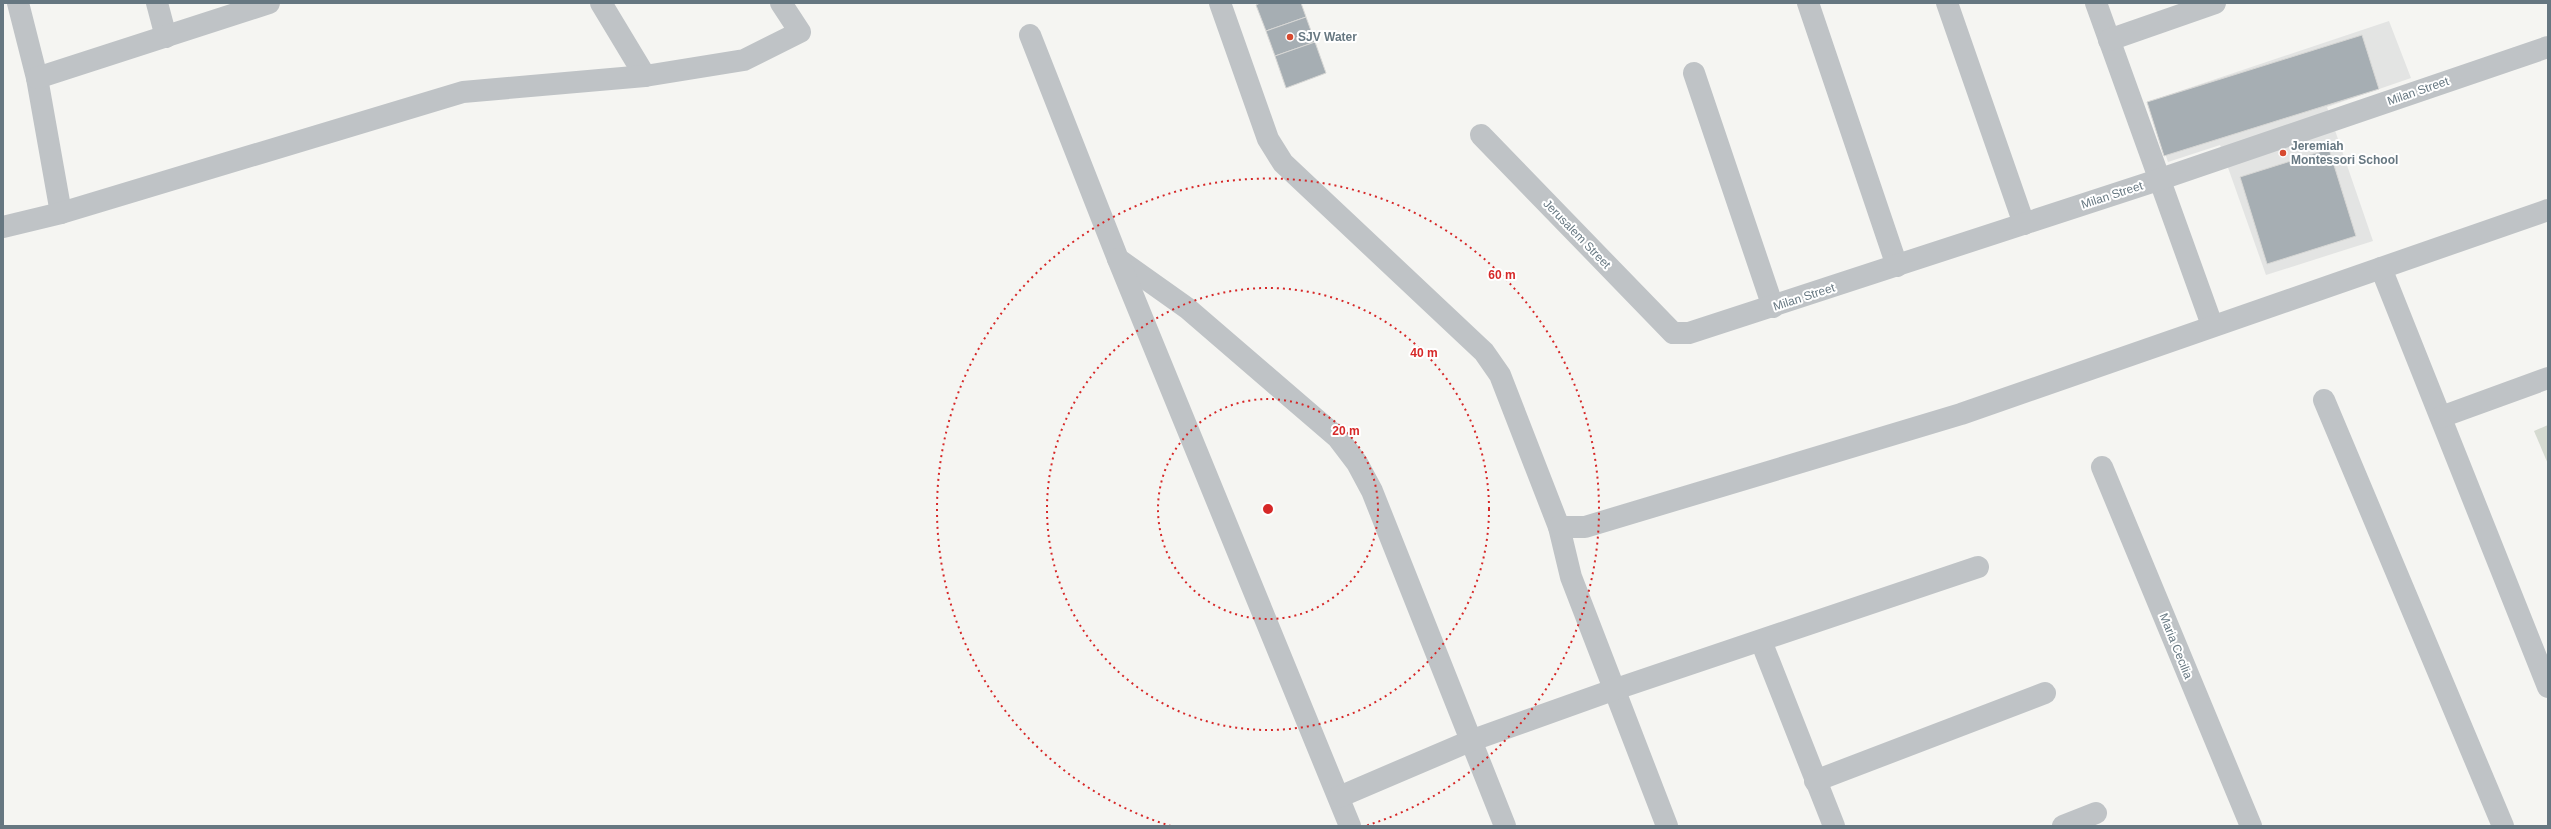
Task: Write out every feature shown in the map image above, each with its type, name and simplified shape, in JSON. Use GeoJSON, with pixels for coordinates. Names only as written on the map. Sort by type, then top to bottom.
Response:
{"type":"FeatureCollection","features":[{"type":"Feature","properties":{"kind":"street"},"geometry":{"type":"LineString","coordinates":[[18,3],[37,78],[61,213]]}},
{"type":"Feature","properties":{"kind":"street"},"geometry":{"type":"LineString","coordinates":[[157,3],[166,37]]}},
{"type":"Feature","properties":{"kind":"street"},"geometry":{"type":"LineString","coordinates":[[37,78],[269,3]]}},
{"type":"Feature","properties":{"kind":"street"},"geometry":{"type":"LineString","coordinates":[[601,3],[645,76]]}},
{"type":"Feature","properties":{"kind":"street"},"geometry":{"type":"LineString","coordinates":[[3,227],[61,213],[463,92],[645,76],[744,60],[800,32],[781,3]]}},
{"type":"Feature","properties":{"kind":"street"},"geometry":{"type":"LineString","coordinates":[[1220,3],[1268,139],[1283,163],[1484,352],[1500,375],[1559,527],[1571,577],[1613,690],[1667,826]]}},
{"type":"Feature","properties":{"kind":"street"},"geometry":{"type":"LineString","coordinates":[[1808,3],[1897,266]]}},
{"type":"Feature","properties":{"kind":"street"},"geometry":{"type":"LineString","coordinates":[[1947,3],[2024,224]]}},
{"type":"Feature","properties":{"kind":"street"},"geometry":{"type":"LineString","coordinates":[[2096,3],[2158,180],[2212,325]]}},
{"type":"Feature","properties":{"kind":"street"},"geometry":{"type":"LineString","coordinates":[[2109,40],[2215,3]]}},
{"type":"Feature","properties":{"kind":"street"},"geometry":{"type":"LineString","coordinates":[[1030,35],[1118,259],[1350,826]]}},
{"type":"Feature","properties":{"kind":"street","name":"Milan Street"},"geometry":{"type":"LineString","coordinates":[[1673,333],[1689,333],[1773,307],[2158,180],[2548,46]]}},
{"type":"Feature","properties":{"kind":"street"},"geometry":{"type":"LineString","coordinates":[[1694,73],[1773,307]]}},
{"type":"Feature","properties":{"kind":"street","name":"Jerusalem Street"},"geometry":{"type":"LineString","coordinates":[[1480,135],[1673,333]]}},
{"type":"Feature","properties":{"kind":"street"},"geometry":{"type":"LineString","coordinates":[[1559,527],[1585,527],[1961,414],[2212,325],[2548,210]]}},
{"type":"Feature","properties":{"kind":"street"},"geometry":{"type":"LineString","coordinates":[[1118,259],[1187,308],[1338,438],[1357,463],[1372,491],[1505,826]]}},
{"type":"Feature","properties":{"kind":"street"},"geometry":{"type":"LineString","coordinates":[[2381,268],[2441,417],[2543,659],[2548,686]]}},
{"type":"Feature","properties":{"kind":"street"},"geometry":{"type":"LineString","coordinates":[[2441,417],[2548,378]]}},
{"type":"Feature","properties":{"kind":"street"},"geometry":{"type":"LineString","coordinates":[[2324,400],[2503,826]]}},
{"type":"Feature","properties":{"kind":"street","name":"Maria Cecilia"},"geometry":{"type":"LineString","coordinates":[[2102,467],[2251,826]]}},
{"type":"Feature","properties":{"kind":"street"},"geometry":{"type":"LineString","coordinates":[[1339,796],[1470,741],[1613,690],[1978,567]]}},
{"type":"Feature","properties":{"kind":"street"},"geometry":{"type":"LineString","coordinates":[[1761,641],[1834,826]]}},
{"type":"Feature","properties":{"kind":"street"},"geometry":{"type":"LineString","coordinates":[[1815,781],[2045,694]]}},
{"type":"Feature","properties":{"kind":"street"},"geometry":{"type":"LineString","coordinates":[[2063,826],[2096,813]]}},
{"type":"Feature","properties":{"kind":"shaded area","name":"Jeremiah Montessori School"},"geometry":{"type":"Polygon","coordinates":[[[2389,21],[2411,78],[2327,107],[2373,241],[2266,275],[2220,145],[2168,162],[2147,102],[2389,21]]]}},
{"type":"Feature","properties":{"kind":"shaded area"},"geometry":{"type":"Polygon","coordinates":[[[2548,425],[2548,464],[2534,431],[2548,425]]]}},
{"type":"Feature","properties":{"kind":"building"},"geometry":{"type":"Polygon","coordinates":[[[1260,3],[1301,3],[1306,17],[1266,31],[1256,5],[1260,3]]]}},
{"type":"Feature","properties":{"kind":"building","name":"SJV Water"},"geometry":{"type":"Polygon","coordinates":[[[1306,17],[1315,42],[1275,56],[1266,31],[1306,17]]]}},
{"type":"Feature","properties":{"kind":"building"},"geometry":{"type":"Polygon","coordinates":[[[2362,35],[2379,89],[2164,156],[2147,102],[2362,35]]]}},
{"type":"Feature","properties":{"kind":"building"},"geometry":{"type":"Polygon","coordinates":[[[1315,42],[1326,73],[1286,88],[1275,56],[1315,42]]]}},
{"type":"Feature","properties":{"kind":"building"},"geometry":{"type":"Polygon","coordinates":[[[2329,149],[2356,236],[2267,264],[2240,177],[2329,149]]]}},
{"type":"Feature","properties":{"kind":"place","name":"SJV Water"},"geometry":{"type":"Point","coordinates":[1290,37]}},
{"type":"Feature","properties":{"kind":"place","name":"Jeremiah Montessori School"},"geometry":{"type":"Point","coordinates":[2283,153]}}]}
